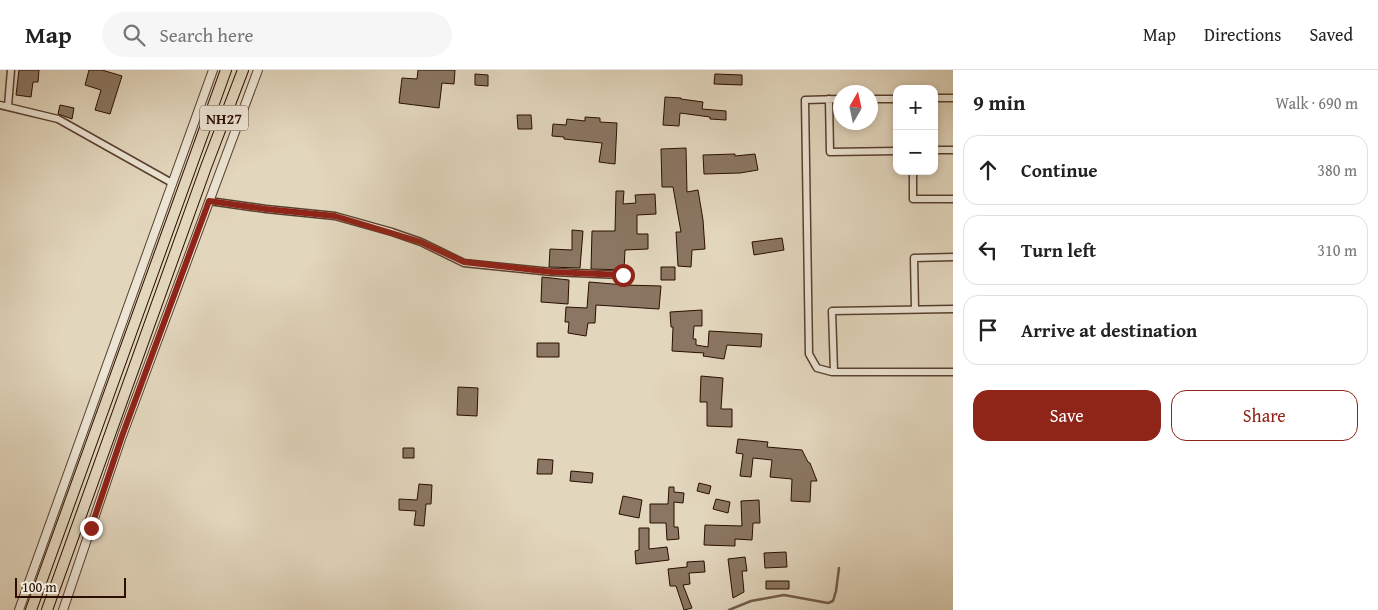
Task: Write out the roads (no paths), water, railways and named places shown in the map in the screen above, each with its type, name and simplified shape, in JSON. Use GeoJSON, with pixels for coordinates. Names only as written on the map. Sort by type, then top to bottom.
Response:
{"type":"FeatureCollection","features":[{"type":"Feature","properties":{"kind":"highway","name":"NH27"},"geometry":{"type":"LineString","coordinates":[[31,610],[226,70]]}},
{"type":"Feature","properties":{"kind":"highway","name":"NH27"},"geometry":{"type":"LineString","coordinates":[[47,610],[206,167],[243,70]]}},
{"type":"Feature","properties":{"kind":"street"},"geometry":{"type":"LineString","coordinates":[[8,106],[11,70]]}},
{"type":"Feature","properties":{"kind":"street"},"geometry":{"type":"LineString","coordinates":[[18,610],[213,70]]}},
{"type":"Feature","properties":{"kind":"street"},"geometry":{"type":"LineString","coordinates":[[63,610],[122,436],[258,70]]}},
{"type":"Feature","properties":{"kind":"street"},"geometry":{"type":"LineString","coordinates":[[878,99],[893,98]]}},
{"type":"Feature","properties":{"kind":"street"},"geometry":{"type":"LineString","coordinates":[[938,98],[953,98]]}},
{"type":"Feature","properties":{"kind":"street"},"geometry":{"type":"LineString","coordinates":[[833,100],[805,100],[810,354],[817,368],[834,372],[953,372]]}},
{"type":"Feature","properties":{"kind":"street"},"geometry":{"type":"LineString","coordinates":[[829,100],[830,152],[893,151]]}},
{"type":"Feature","properties":{"kind":"street"},"geometry":{"type":"LineString","coordinates":[[0,105],[58,119],[172,184]]}},
{"type":"Feature","properties":{"kind":"street"},"geometry":{"type":"LineString","coordinates":[[938,150],[953,150]]}},
{"type":"Feature","properties":{"kind":"street"},"geometry":{"type":"LineString","coordinates":[[913,175],[913,199],[953,199]]}},
{"type":"Feature","properties":{"kind":"street"},"geometry":{"type":"LineString","coordinates":[[209,201],[335,216],[414,240],[464,262],[552,272],[623,275]]}},
{"type":"Feature","properties":{"kind":"street"},"geometry":{"type":"LineString","coordinates":[[914,309],[914,258],[953,257]]}},
{"type":"Feature","properties":{"kind":"street"},"geometry":{"type":"LineString","coordinates":[[834,372],[832,311],[953,309]]}},
{"type":"Feature","properties":{"kind":"waterway"},"geometry":{"type":"LineString","coordinates":[[729,610],[751,601],[784,595],[828,603],[833,601],[839,568]]}}]}
